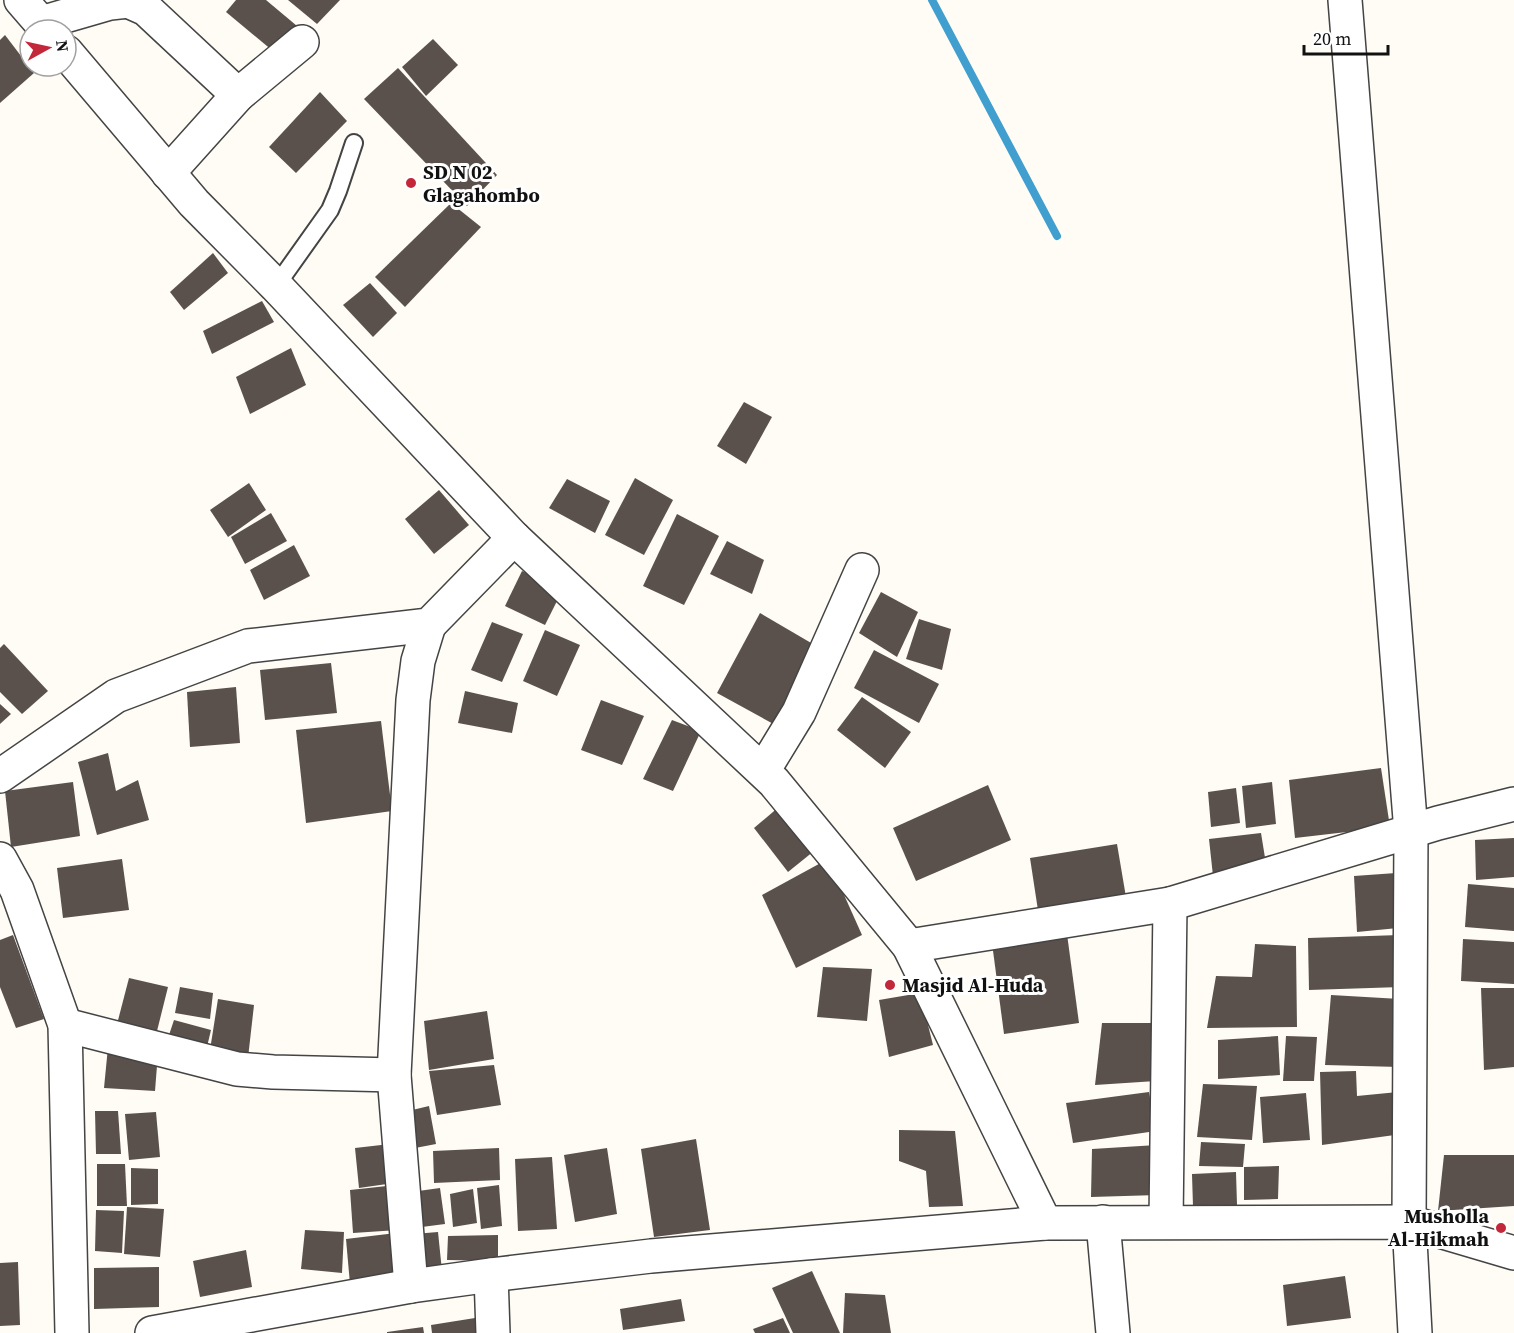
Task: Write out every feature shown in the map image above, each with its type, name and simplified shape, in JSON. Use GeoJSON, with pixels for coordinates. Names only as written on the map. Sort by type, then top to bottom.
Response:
{"type":"FeatureCollection","features":[{"type":"Feature","properties":{"kind":"street"},"geometry":{"type":"LineString","coordinates":[[1344,0],[1412,832],[1409,1222],[1415,1333]]}},
{"type":"Feature","properties":{"kind":"street"},"geometry":{"type":"LineString","coordinates":[[36,18],[128,1],[146,9],[238,95]]}},
{"type":"Feature","properties":{"kind":"street"},"geometry":{"type":"LineString","coordinates":[[168,173],[238,95],[302,42]]}},
{"type":"Feature","properties":{"kind":"street"},"geometry":{"type":"LineString","coordinates":[[78,66],[194,203],[276,286],[514,538],[774,782],[909,946],[1045,1223]]}},
{"type":"Feature","properties":{"kind":"street"},"geometry":{"type":"LineString","coordinates":[[411,1286],[394,1075],[413,700],[418,661],[429,625],[514,538]]}},
{"type":"Feature","properties":{"kind":"street"},"geometry":{"type":"LineString","coordinates":[[764,771],[799,712],[862,570]]}},
{"type":"Feature","properties":{"kind":"street"},"geometry":{"type":"LineString","coordinates":[[0,776],[116,696],[248,646],[429,625]]}},
{"type":"Feature","properties":{"kind":"street"},"geometry":{"type":"LineString","coordinates":[[909,946],[1170,904],[1514,804]]}},
{"type":"Feature","properties":{"kind":"street"},"geometry":{"type":"LineString","coordinates":[[0,859],[17,890],[65,1025],[72,1333]]}},
{"type":"Feature","properties":{"kind":"street"},"geometry":{"type":"LineString","coordinates":[[1166,1222],[1170,904]]}},
{"type":"Feature","properties":{"kind":"street"},"geometry":{"type":"LineString","coordinates":[[65,1025],[237,1069],[394,1075]]}},
{"type":"Feature","properties":{"kind":"street"},"geometry":{"type":"LineString","coordinates":[[1103,1222],[1113,1333]]}},
{"type":"Feature","properties":{"kind":"street"},"geometry":{"type":"LineString","coordinates":[[152,1333],[411,1286],[491,1275],[651,1256],[1045,1223],[1409,1222],[1514,1253]]}},
{"type":"Feature","properties":{"kind":"street"},"geometry":{"type":"LineString","coordinates":[[491,1275],[493,1333]]}},
{"type":"Feature","properties":{"kind":"lane"},"geometry":{"type":"LineString","coordinates":[[276,286],[330,210],[354,142]]}},
{"type":"Feature","properties":{"kind":"building"},"geometry":{"type":"Polygon","coordinates":[[[236,0],[266,0],[303,31],[279,56],[226,12],[236,0]]]}},
{"type":"Feature","properties":{"kind":"building"},"geometry":{"type":"Polygon","coordinates":[[[288,0],[340,0],[317,24],[288,0]]]}},
{"type":"Feature","properties":{"kind":"building"},"geometry":{"type":"Polygon","coordinates":[[[5,35],[18,52],[18,78],[28,78],[0,103],[0,40],[5,35]]]}},
{"type":"Feature","properties":{"kind":"building"},"geometry":{"type":"Polygon","coordinates":[[[433,39],[458,65],[426,96],[402,67],[433,39]]]}},
{"type":"Feature","properties":{"kind":"building"},"geometry":{"type":"Polygon","coordinates":[[[398,68],[497,175],[467,206],[364,99],[398,68]]]}},
{"type":"Feature","properties":{"kind":"building"},"geometry":{"type":"Polygon","coordinates":[[[320,92],[347,121],[296,173],[269,147],[320,92]]]}},
{"type":"Feature","properties":{"kind":"building"},"geometry":{"type":"Polygon","coordinates":[[[451,203],[481,227],[405,307],[375,277],[451,203]]]}},
{"type":"Feature","properties":{"kind":"building"},"geometry":{"type":"Polygon","coordinates":[[[213,253],[228,273],[184,310],[170,292],[213,253]]]}},
{"type":"Feature","properties":{"kind":"building"},"geometry":{"type":"Polygon","coordinates":[[[370,283],[397,313],[373,337],[343,305],[370,283]]]}},
{"type":"Feature","properties":{"kind":"building"},"geometry":{"type":"Polygon","coordinates":[[[262,301],[274,322],[212,354],[203,331],[262,301]]]}},
{"type":"Feature","properties":{"kind":"building"},"geometry":{"type":"Polygon","coordinates":[[[291,348],[306,385],[250,414],[236,377],[291,348]]]}},
{"type":"Feature","properties":{"kind":"building"},"geometry":{"type":"Polygon","coordinates":[[[744,402],[772,417],[746,464],[717,446],[744,402]]]}},
{"type":"Feature","properties":{"kind":"building"},"geometry":{"type":"Polygon","coordinates":[[[635,478],[673,500],[644,555],[605,535],[635,478]]]}},
{"type":"Feature","properties":{"kind":"building"},"geometry":{"type":"Polygon","coordinates":[[[567,479],[610,501],[595,533],[549,508],[567,479]]]}},
{"type":"Feature","properties":{"kind":"building"},"geometry":{"type":"Polygon","coordinates":[[[249,483],[266,510],[228,537],[210,510],[249,483]]]}},
{"type":"Feature","properties":{"kind":"building"},"geometry":{"type":"Polygon","coordinates":[[[439,490],[469,525],[434,554],[405,519],[439,490]]]}},
{"type":"Feature","properties":{"kind":"building"},"geometry":{"type":"Polygon","coordinates":[[[271,513],[287,541],[245,564],[231,537],[271,513]]]}},
{"type":"Feature","properties":{"kind":"building"},"geometry":{"type":"Polygon","coordinates":[[[677,514],[719,536],[684,605],[643,586],[677,514]]]}},
{"type":"Feature","properties":{"kind":"building"},"geometry":{"type":"Polygon","coordinates":[[[727,541],[764,560],[752,594],[710,574],[727,541]]]}},
{"type":"Feature","properties":{"kind":"building"},"geometry":{"type":"Polygon","coordinates":[[[294,545],[310,576],[264,600],[250,570],[294,545]]]}},
{"type":"Feature","properties":{"kind":"building"},"geometry":{"type":"Polygon","coordinates":[[[522,571],[563,589],[545,625],[505,606],[522,571]]]}},
{"type":"Feature","properties":{"kind":"building"},"geometry":{"type":"Polygon","coordinates":[[[881,592],[918,612],[897,657],[859,633],[881,592]]]}},
{"type":"Feature","properties":{"kind":"building"},"geometry":{"type":"Polygon","coordinates":[[[760,613],[818,647],[777,726],[717,693],[760,613]]]}},
{"type":"Feature","properties":{"kind":"building"},"geometry":{"type":"Polygon","coordinates":[[[919,619],[951,629],[942,670],[906,659],[919,619]]]}},
{"type":"Feature","properties":{"kind":"building"},"geometry":{"type":"Polygon","coordinates":[[[492,622],[523,634],[502,682],[471,670],[492,622]]]}},
{"type":"Feature","properties":{"kind":"building"},"geometry":{"type":"Polygon","coordinates":[[[545,630],[580,645],[557,696],[523,681],[545,630]]]}},
{"type":"Feature","properties":{"kind":"building"},"geometry":{"type":"Polygon","coordinates":[[[4,644],[48,691],[22,714],[0,692],[0,648],[4,644]]]}},
{"type":"Feature","properties":{"kind":"building"},"geometry":{"type":"Polygon","coordinates":[[[874,650],[939,684],[919,723],[854,688],[874,650]]]}},
{"type":"Feature","properties":{"kind":"building"},"geometry":{"type":"Polygon","coordinates":[[[331,663],[337,713],[265,720],[260,670],[331,663]]]}},
{"type":"Feature","properties":{"kind":"building"},"geometry":{"type":"Polygon","coordinates":[[[236,687],[240,743],[190,747],[187,692],[236,687]]]}},
{"type":"Feature","properties":{"kind":"building"},"geometry":{"type":"Polygon","coordinates":[[[465,691],[518,703],[512,733],[458,723],[465,691]]]}},
{"type":"Feature","properties":{"kind":"building"},"geometry":{"type":"Polygon","coordinates":[[[862,697],[911,732],[885,768],[837,730],[862,697]]]}},
{"type":"Feature","properties":{"kind":"building"},"geometry":{"type":"Polygon","coordinates":[[[601,700],[644,716],[622,765],[581,750],[601,700]]]}},
{"type":"Feature","properties":{"kind":"building"},"geometry":{"type":"Polygon","coordinates":[[[0,704],[11,714],[0,724],[0,704]]]}},
{"type":"Feature","properties":{"kind":"building"},"geometry":{"type":"Polygon","coordinates":[[[672,720],[701,731],[673,791],[643,779],[672,720]]]}},
{"type":"Feature","properties":{"kind":"building"},"geometry":{"type":"Polygon","coordinates":[[[381,721],[392,811],[306,823],[296,730],[381,721]]]}},
{"type":"Feature","properties":{"kind":"building"},"geometry":{"type":"Polygon","coordinates":[[[108,753],[116,791],[138,780],[149,820],[97,835],[78,762],[108,753]]]}},
{"type":"Feature","properties":{"kind":"building"},"geometry":{"type":"Polygon","coordinates":[[[1381,768],[1390,827],[1295,838],[1289,780],[1381,768]]]}},
{"type":"Feature","properties":{"kind":"building"},"geometry":{"type":"Polygon","coordinates":[[[73,782],[80,836],[11,847],[5,791],[73,782]]]}},
{"type":"Feature","properties":{"kind":"building"},"geometry":{"type":"Polygon","coordinates":[[[1272,782],[1276,824],[1246,828],[1242,786],[1272,782]]]}},
{"type":"Feature","properties":{"kind":"building"},"geometry":{"type":"Polygon","coordinates":[[[988,785],[1011,840],[916,881],[893,828],[988,785]]]}},
{"type":"Feature","properties":{"kind":"building"},"geometry":{"type":"Polygon","coordinates":[[[1236,788],[1240,823],[1211,827],[1208,792],[1236,788]]]}},
{"type":"Feature","properties":{"kind":"building"},"geometry":{"type":"Polygon","coordinates":[[[786,801],[819,847],[788,872],[754,828],[786,801]]]}},
{"type":"Feature","properties":{"kind":"building"},"geometry":{"type":"Polygon","coordinates":[[[1261,833],[1267,870],[1213,876],[1209,839],[1261,833]]]}},
{"type":"Feature","properties":{"kind":"building"},"geometry":{"type":"Polygon","coordinates":[[[1514,838],[1514,877],[1476,880],[1475,840],[1514,838]]]}},
{"type":"Feature","properties":{"kind":"building"},"geometry":{"type":"Polygon","coordinates":[[[1117,844],[1127,903],[1039,917],[1030,858],[1117,844]]]}},
{"type":"Feature","properties":{"kind":"building"},"geometry":{"type":"Polygon","coordinates":[[[122,859],[129,910],[63,918],[57,868],[122,859]]]}},
{"type":"Feature","properties":{"kind":"building"},"geometry":{"type":"Polygon","coordinates":[[[828,859],[862,935],[796,968],[762,895],[828,859]]]}},
{"type":"Feature","properties":{"kind":"building"},"geometry":{"type":"Polygon","coordinates":[[[1396,873],[1398,928],[1357,932],[1354,876],[1396,873]]]}},
{"type":"Feature","properties":{"kind":"building"},"geometry":{"type":"Polygon","coordinates":[[[1468,884],[1514,888],[1514,931],[1465,927],[1468,884]]]}},
{"type":"Feature","properties":{"kind":"building"},"geometry":{"type":"Polygon","coordinates":[[[1067,934],[1079,1023],[1004,1034],[992,943],[1067,934]]]}},
{"type":"Feature","properties":{"kind":"building"},"geometry":{"type":"Polygon","coordinates":[[[13,935],[44,1019],[16,1028],[0,987],[0,940],[13,935]]]}},
{"type":"Feature","properties":{"kind":"building"},"geometry":{"type":"Polygon","coordinates":[[[1400,935],[1401,987],[1309,990],[1308,938],[1400,935]]]}},
{"type":"Feature","properties":{"kind":"building"},"geometry":{"type":"Polygon","coordinates":[[[1463,939],[1514,942],[1514,984],[1461,981],[1463,939]]]}},
{"type":"Feature","properties":{"kind":"building"},"geometry":{"type":"Polygon","coordinates":[[[1255,944],[1296,946],[1297,1027],[1207,1028],[1216,976],[1252,977],[1255,944]]]}},
{"type":"Feature","properties":{"kind":"building"},"geometry":{"type":"Polygon","coordinates":[[[823,967],[872,969],[867,1021],[817,1017],[823,967]]]}},
{"type":"Feature","properties":{"kind":"building"},"geometry":{"type":"Polygon","coordinates":[[[129,978],[168,987],[156,1035],[116,1028],[129,978]]]}},
{"type":"Feature","properties":{"kind":"building"},"geometry":{"type":"Polygon","coordinates":[[[180,987],[213,993],[210,1019],[175,1013],[180,987]]]}},
{"type":"Feature","properties":{"kind":"building"},"geometry":{"type":"Polygon","coordinates":[[[1481,988],[1514,988],[1514,1067],[1484,1070],[1481,988]]]}},
{"type":"Feature","properties":{"kind":"building"},"geometry":{"type":"Polygon","coordinates":[[[920,993],[933,1045],[889,1057],[879,1000],[920,993]]]}},
{"type":"Feature","properties":{"kind":"building"},"geometry":{"type":"Polygon","coordinates":[[[1331,995],[1400,999],[1399,1067],[1325,1065],[1331,995]]]}},
{"type":"Feature","properties":{"kind":"building"},"geometry":{"type":"Polygon","coordinates":[[[218,999],[254,1005],[248,1058],[210,1050],[218,999]]]}},
{"type":"Feature","properties":{"kind":"building"},"geometry":{"type":"Polygon","coordinates":[[[487,1011],[494,1059],[429,1070],[424,1021],[487,1011]]]}},
{"type":"Feature","properties":{"kind":"building"},"geometry":{"type":"Polygon","coordinates":[[[174,1020],[211,1030],[206,1051],[167,1041],[174,1020]]]}},
{"type":"Feature","properties":{"kind":"building"},"geometry":{"type":"Polygon","coordinates":[[[1102,1023],[1156,1023],[1156,1081],[1095,1085],[1102,1023]]]}},
{"type":"Feature","properties":{"kind":"building"},"geometry":{"type":"Polygon","coordinates":[[[1278,1036],[1280,1075],[1218,1079],[1218,1040],[1278,1036]]]}},
{"type":"Feature","properties":{"kind":"building"},"geometry":{"type":"Polygon","coordinates":[[[1286,1036],[1317,1037],[1314,1081],[1283,1081],[1286,1036]]]}},
{"type":"Feature","properties":{"kind":"building"},"geometry":{"type":"Polygon","coordinates":[[[108,1047],[158,1053],[155,1091],[104,1088],[108,1047]]]}},
{"type":"Feature","properties":{"kind":"building"},"geometry":{"type":"Polygon","coordinates":[[[494,1065],[501,1105],[437,1115],[429,1071],[494,1065]]]}},
{"type":"Feature","properties":{"kind":"building"},"geometry":{"type":"Polygon","coordinates":[[[1356,1071],[1357,1096],[1398,1092],[1402,1134],[1322,1145],[1320,1072],[1356,1071]]]}},
{"type":"Feature","properties":{"kind":"building"},"geometry":{"type":"Polygon","coordinates":[[[1203,1084],[1257,1086],[1252,1140],[1197,1137],[1203,1084]]]}},
{"type":"Feature","properties":{"kind":"building"},"geometry":{"type":"Polygon","coordinates":[[[1149,1092],[1156,1131],[1073,1143],[1066,1103],[1149,1092]]]}},
{"type":"Feature","properties":{"kind":"building"},"geometry":{"type":"Polygon","coordinates":[[[1306,1093],[1310,1140],[1263,1143],[1260,1097],[1306,1093]]]}},
{"type":"Feature","properties":{"kind":"building"},"geometry":{"type":"Polygon","coordinates":[[[429,1106],[436,1144],[410,1149],[404,1112],[429,1106]]]}},
{"type":"Feature","properties":{"kind":"building"},"geometry":{"type":"Polygon","coordinates":[[[95,1111],[118,1111],[121,1154],[96,1154],[95,1111]]]}},
{"type":"Feature","properties":{"kind":"building"},"geometry":{"type":"Polygon","coordinates":[[[156,1112],[160,1157],[129,1160],[125,1114],[156,1112]]]}},
{"type":"Feature","properties":{"kind":"building"},"geometry":{"type":"Polygon","coordinates":[[[899,1130],[955,1131],[963,1206],[929,1207],[926,1171],[899,1161],[899,1130]]]}},
{"type":"Feature","properties":{"kind":"building"},"geometry":{"type":"Polygon","coordinates":[[[696,1139],[710,1230],[654,1237],[641,1149],[696,1139]]]}},
{"type":"Feature","properties":{"kind":"building"},"geometry":{"type":"Polygon","coordinates":[[[1201,1142],[1245,1144],[1243,1167],[1199,1166],[1201,1142]]]}},
{"type":"Feature","properties":{"kind":"building"},"geometry":{"type":"Polygon","coordinates":[[[390,1144],[394,1183],[359,1188],[355,1148],[390,1144]]]}},
{"type":"Feature","properties":{"kind":"building"},"geometry":{"type":"Polygon","coordinates":[[[1157,1145],[1158,1195],[1091,1197],[1092,1149],[1157,1145]]]}},
{"type":"Feature","properties":{"kind":"building"},"geometry":{"type":"Polygon","coordinates":[[[499,1148],[500,1180],[434,1183],[433,1151],[499,1148]]]}},
{"type":"Feature","properties":{"kind":"building"},"geometry":{"type":"Polygon","coordinates":[[[607,1148],[617,1214],[575,1222],[564,1155],[607,1148]]]}},
{"type":"Feature","properties":{"kind":"building"},"geometry":{"type":"Polygon","coordinates":[[[1444,1155],[1514,1155],[1514,1206],[1438,1211],[1444,1155]]]}},
{"type":"Feature","properties":{"kind":"building"},"geometry":{"type":"Polygon","coordinates":[[[552,1157],[557,1229],[518,1231],[515,1159],[552,1157]]]}},
{"type":"Feature","properties":{"kind":"building"},"geometry":{"type":"Polygon","coordinates":[[[97,1164],[125,1164],[127,1206],[97,1206],[97,1164]]]}},
{"type":"Feature","properties":{"kind":"building"},"geometry":{"type":"Polygon","coordinates":[[[1279,1166],[1278,1199],[1244,1200],[1244,1167],[1279,1166]]]}},
{"type":"Feature","properties":{"kind":"building"},"geometry":{"type":"Polygon","coordinates":[[[131,1168],[158,1169],[158,1204],[131,1205],[131,1168]]]}},
{"type":"Feature","properties":{"kind":"building"},"geometry":{"type":"Polygon","coordinates":[[[1236,1172],[1237,1205],[1193,1207],[1192,1174],[1236,1172]]]}},
{"type":"Feature","properties":{"kind":"building"},"geometry":{"type":"Polygon","coordinates":[[[396,1185],[398,1230],[353,1233],[350,1190],[396,1185]]]}},
{"type":"Feature","properties":{"kind":"building"},"geometry":{"type":"Polygon","coordinates":[[[499,1185],[502,1226],[481,1229],[477,1188],[499,1185]]]}},
{"type":"Feature","properties":{"kind":"building"},"geometry":{"type":"Polygon","coordinates":[[[440,1188],[445,1224],[414,1228],[411,1192],[440,1188]]]}},
{"type":"Feature","properties":{"kind":"building"},"geometry":{"type":"Polygon","coordinates":[[[473,1189],[477,1223],[453,1227],[450,1194],[473,1189]]]}},
{"type":"Feature","properties":{"kind":"building"},"geometry":{"type":"Polygon","coordinates":[[[127,1207],[164,1209],[160,1257],[124,1254],[127,1207]]]}},
{"type":"Feature","properties":{"kind":"building"},"geometry":{"type":"Polygon","coordinates":[[[96,1210],[124,1211],[122,1253],[95,1251],[96,1210]]]}},
{"type":"Feature","properties":{"kind":"building"},"geometry":{"type":"Polygon","coordinates":[[[305,1230],[344,1232],[342,1273],[301,1269],[305,1230]]]}},
{"type":"Feature","properties":{"kind":"building"},"geometry":{"type":"Polygon","coordinates":[[[438,1232],[442,1271],[418,1274],[414,1234],[438,1232]]]}},
{"type":"Feature","properties":{"kind":"building"},"geometry":{"type":"Polygon","coordinates":[[[396,1233],[403,1279],[350,1284],[346,1239],[396,1233]]]}},
{"type":"Feature","properties":{"kind":"building"},"geometry":{"type":"Polygon","coordinates":[[[498,1235],[498,1261],[447,1260],[448,1236],[498,1235]]]}},
{"type":"Feature","properties":{"kind":"building"},"geometry":{"type":"Polygon","coordinates":[[[246,1250],[252,1287],[200,1297],[193,1261],[246,1250]]]}},
{"type":"Feature","properties":{"kind":"building"},"geometry":{"type":"Polygon","coordinates":[[[18,1262],[20,1325],[0,1326],[0,1263],[18,1262]]]}},
{"type":"Feature","properties":{"kind":"building"},"geometry":{"type":"Polygon","coordinates":[[[159,1267],[159,1307],[94,1309],[94,1268],[159,1267]]]}},
{"type":"Feature","properties":{"kind":"building"},"geometry":{"type":"Polygon","coordinates":[[[812,1271],[840,1333],[793,1333],[772,1288],[812,1271]]]}},
{"type":"Feature","properties":{"kind":"building"},"geometry":{"type":"Polygon","coordinates":[[[1345,1276],[1351,1318],[1287,1326],[1283,1285],[1345,1276]]]}},
{"type":"Feature","properties":{"kind":"building"},"geometry":{"type":"Polygon","coordinates":[[[845,1293],[885,1295],[891,1333],[843,1333],[845,1293]]]}},
{"type":"Feature","properties":{"kind":"building"},"geometry":{"type":"Polygon","coordinates":[[[681,1299],[685,1321],[623,1330],[620,1309],[681,1299]]]}},
{"type":"Feature","properties":{"kind":"building"},"geometry":{"type":"Polygon","coordinates":[[[475,1318],[477,1333],[432,1333],[431,1325],[475,1318]]]}},
{"type":"Feature","properties":{"kind":"building"},"geometry":{"type":"Polygon","coordinates":[[[783,1318],[790,1333],[755,1333],[753,1329],[783,1318]]]}},
{"type":"Feature","properties":{"kind":"building"},"geometry":{"type":"Polygon","coordinates":[[[423,1327],[424,1333],[387,1333],[387,1332],[423,1327]]]}},
{"type":"Feature","properties":{"kind":"waterway"},"geometry":{"type":"LineString","coordinates":[[932,0],[1057,236]]}},
{"type":"Feature","properties":{"kind":"place","name":"SD N 02 Glagahombo"},"geometry":{"type":"Point","coordinates":[411,183]}},
{"type":"Feature","properties":{"kind":"place","name":"Masjid Al-Huda"},"geometry":{"type":"Point","coordinates":[890,985]}},
{"type":"Feature","properties":{"kind":"place","name":"Musholla Al-Hikmah"},"geometry":{"type":"Point","coordinates":[1501,1228]}}]}
